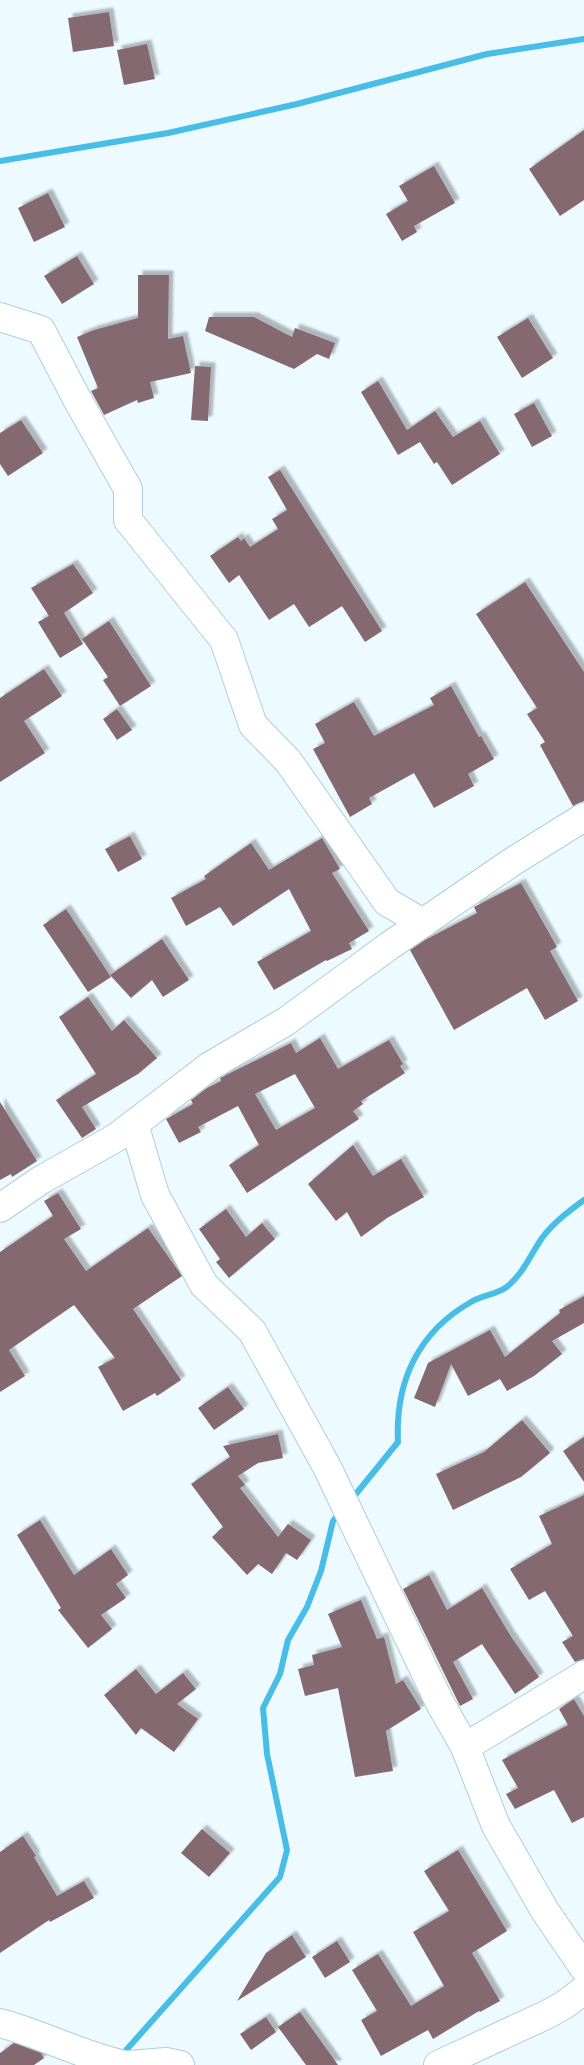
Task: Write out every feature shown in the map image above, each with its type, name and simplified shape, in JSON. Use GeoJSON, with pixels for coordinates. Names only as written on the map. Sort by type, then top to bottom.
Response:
{"type":"FeatureCollection","features":[{"type":"Feature","properties":{"kind":"street"},"geometry":{"type":"LineString","coordinates":[[0,317],[41,330],[77,399],[128,489],[128,520],[224,640],[253,724],[288,760],[387,902],[423,923]]}},
{"type":"Feature","properties":{"kind":"street"},"geometry":{"type":"LineString","coordinates":[[0,1208],[40,1180],[117,1137],[210,1066],[285,1022],[423,923],[512,862],[584,817]]}},
{"type":"Feature","properties":{"kind":"street"},"geometry":{"type":"LineString","coordinates":[[134,1124],[155,1195],[204,1285],[252,1331],[327,1467],[440,1703],[465,1747],[496,1826],[545,1911],[584,1968]]}},
{"type":"Feature","properties":{"kind":"street"},"geometry":{"type":"LineString","coordinates":[[465,1747],[584,1675]]}},
{"type":"Feature","properties":{"kind":"street"},"geometry":{"type":"LineString","coordinates":[[438,2065],[548,2014],[584,1990]]}},
{"type":"Feature","properties":{"kind":"street"},"geometry":{"type":"LineString","coordinates":[[0,2023],[105,2061],[125,2065]]}},
{"type":"Feature","properties":{"kind":"street"},"geometry":{"type":"LineString","coordinates":[[129,2065],[166,2062],[180,2065]]}},
{"type":"Feature","properties":{"kind":"building"},"geometry":{"type":"Polygon","coordinates":[[[109,12],[114,46],[73,52],[68,18],[109,12]]]}},
{"type":"Feature","properties":{"kind":"building"},"geometry":{"type":"Polygon","coordinates":[[[147,44],[155,79],[124,85],[117,50],[147,44]]]}},
{"type":"Feature","properties":{"kind":"building"},"geometry":{"type":"Polygon","coordinates":[[[584,130],[584,200],[560,216],[529,169],[584,130]]]}},
{"type":"Feature","properties":{"kind":"building"},"geometry":{"type":"Polygon","coordinates":[[[434,166],[455,203],[414,226],[417,232],[402,241],[386,214],[408,201],[399,186],[434,166]]]}},
{"type":"Feature","properties":{"kind":"building"},"geometry":{"type":"Polygon","coordinates":[[[48,193],[65,227],[34,242],[18,208],[48,193]]]}},
{"type":"Feature","properties":{"kind":"building"},"geometry":{"type":"Polygon","coordinates":[[[77,256],[94,284],[62,304],[44,276],[77,256]]]}},
{"type":"Feature","properties":{"kind":"building"},"geometry":{"type":"Polygon","coordinates":[[[138,275],[169,275],[168,339],[183,336],[191,373],[150,382],[154,398],[138,403],[137,400],[104,415],[91,391],[98,388],[77,337],[94,330],[138,318],[138,275]]]}},
{"type":"Feature","properties":{"kind":"building"},"geometry":{"type":"Polygon","coordinates":[[[209,317],[254,317],[292,337],[295,328],[335,343],[329,359],[317,354],[294,369],[205,331],[209,317]]]}},
{"type":"Feature","properties":{"kind":"building"},"geometry":{"type":"Polygon","coordinates":[[[528,318],[553,358],[522,378],[497,337],[528,318]]]}},
{"type":"Feature","properties":{"kind":"building"},"geometry":{"type":"Polygon","coordinates":[[[195,366],[211,367],[208,421],[191,420],[195,366]]]}},
{"type":"Feature","properties":{"kind":"building"},"geometry":{"type":"Polygon","coordinates":[[[378,381],[407,430],[435,411],[453,437],[480,421],[500,454],[452,485],[437,462],[434,464],[420,442],[398,455],[361,392],[378,381]]]}},
{"type":"Feature","properties":{"kind":"building"},"geometry":{"type":"Polygon","coordinates":[[[534,403],[552,436],[532,447],[514,414],[534,403]]]}},
{"type":"Feature","properties":{"kind":"building"},"geometry":{"type":"Polygon","coordinates":[[[21,420],[43,453],[8,476],[0,464],[0,433],[21,420]]]}},
{"type":"Feature","properties":{"kind":"building"},"geometry":{"type":"Polygon","coordinates":[[[280,470],[382,631],[365,642],[342,606],[309,627],[294,604],[269,620],[239,575],[229,583],[210,556],[238,537],[241,541],[244,538],[250,547],[278,529],[272,519],[287,510],[268,477],[280,470]]]}},
{"type":"Feature","properties":{"kind":"building"},"geometry":{"type":"Polygon","coordinates":[[[73,564],[93,593],[64,613],[83,644],[60,658],[38,622],[49,616],[31,588],[73,564]]]}},
{"type":"Feature","properties":{"kind":"building"},"geometry":{"type":"Polygon","coordinates":[[[525,582],[584,672],[584,801],[573,806],[540,745],[545,742],[527,714],[537,708],[476,614],[525,582]]]}},
{"type":"Feature","properties":{"kind":"building"},"geometry":{"type":"Polygon","coordinates":[[[109,621],[151,686],[120,706],[103,680],[108,677],[82,639],[109,621]]]}},
{"type":"Feature","properties":{"kind":"building"},"geometry":{"type":"Polygon","coordinates":[[[44,669],[62,696],[24,721],[45,753],[0,782],[0,698],[44,669]]]}},
{"type":"Feature","properties":{"kind":"building"},"geometry":{"type":"Polygon","coordinates":[[[451,686],[479,737],[481,736],[494,759],[468,774],[474,786],[434,808],[414,773],[369,798],[372,804],[350,817],[313,749],[325,743],[315,724],[354,702],[374,736],[434,705],[430,698],[451,686]]]}},
{"type":"Feature","properties":{"kind":"building"},"geometry":{"type":"Polygon","coordinates":[[[117,709],[132,730],[117,740],[103,719],[117,709]]]}},
{"type":"Feature","properties":{"kind":"building"},"geometry":{"type":"Polygon","coordinates":[[[130,836],[142,859],[118,872],[105,849],[130,836]]]}},
{"type":"Feature","properties":{"kind":"building"},"geometry":{"type":"Polygon","coordinates":[[[322,838],[340,869],[332,873],[369,931],[349,943],[352,949],[326,960],[274,990],[257,962],[311,931],[289,889],[233,926],[220,907],[186,926],[171,898],[206,879],[204,876],[251,843],[269,870],[322,838]]]}},
{"type":"Feature","properties":{"kind":"building"},"geometry":{"type":"Polygon","coordinates":[[[521,883],[557,947],[550,951],[578,1001],[545,1020],[527,988],[454,1030],[410,950],[425,940],[477,913],[474,907],[521,883]]]}},
{"type":"Feature","properties":{"kind":"building"},"geometry":{"type":"Polygon","coordinates":[[[66,909],[111,977],[88,992],[43,925],[66,909]]]}},
{"type":"Feature","properties":{"kind":"building"},"geometry":{"type":"Polygon","coordinates":[[[162,939],[189,980],[163,997],[152,980],[131,998],[110,975],[162,939]]]}},
{"type":"Feature","properties":{"kind":"building"},"geometry":{"type":"Polygon","coordinates":[[[88,997],[112,1031],[124,1020],[157,1058],[138,1074],[82,1107],[96,1129],[82,1138],[56,1100],[96,1074],[59,1017],[88,997]]]}},
{"type":"Feature","properties":{"kind":"building"},"geometry":{"type":"Polygon","coordinates":[[[320,1038],[338,1069],[389,1040],[403,1064],[400,1066],[405,1073],[361,1101],[363,1104],[353,1111],[359,1119],[247,1193],[229,1165],[259,1145],[238,1106],[198,1127],[201,1132],[179,1143],[166,1119],[193,1104],[191,1100],[207,1088],[221,1081],[220,1078],[291,1043],[296,1053],[320,1038]],[[295,1074],[255,1094],[276,1130],[315,1108],[295,1074]]]}},
{"type":"Feature","properties":{"kind":"building"},"geometry":{"type":"Polygon","coordinates":[[[0,1102],[37,1161],[12,1177],[11,1174],[0,1180],[0,1102]]]}},
{"type":"Feature","properties":{"kind":"building"},"geometry":{"type":"Polygon","coordinates":[[[353,1145],[373,1176],[401,1159],[424,1197],[387,1218],[361,1237],[347,1212],[336,1221],[308,1184],[353,1145]]]}},
{"type":"Feature","properties":{"kind":"building"},"geometry":{"type":"Polygon","coordinates":[[[58,1193],[81,1229],[64,1239],[86,1271],[148,1228],[182,1276],[133,1309],[181,1380],[157,1396],[155,1393],[123,1411],[98,1367],[115,1358],[74,1305],[9,1350],[25,1376],[0,1392],[0,1252],[53,1216],[44,1201],[58,1193]]]}},
{"type":"Feature","properties":{"kind":"building"},"geometry":{"type":"Polygon","coordinates":[[[226,1209],[246,1237],[262,1223],[275,1239],[229,1278],[216,1262],[220,1259],[199,1229],[226,1209]]]}},
{"type":"Feature","properties":{"kind":"building"},"geometry":{"type":"Polygon","coordinates":[[[584,1296],[584,1323],[552,1341],[562,1354],[534,1376],[507,1391],[500,1379],[468,1396],[451,1364],[435,1407],[414,1398],[428,1363],[490,1330],[505,1357],[560,1313],[559,1310],[584,1296]]]}},
{"type":"Feature","properties":{"kind":"building"},"geometry":{"type":"Polygon","coordinates":[[[228,1387],[244,1409],[214,1430],[198,1408],[228,1387]]]}},
{"type":"Feature","properties":{"kind":"building"},"geometry":{"type":"Polygon","coordinates":[[[522,1420],[550,1453],[521,1477],[453,1510],[436,1474],[484,1452],[522,1420]]]}},
{"type":"Feature","properties":{"kind":"building"},"geometry":{"type":"Polygon","coordinates":[[[278,1434],[283,1458],[258,1463],[238,1476],[245,1485],[240,1488],[278,1537],[288,1524],[311,1540],[297,1560],[286,1553],[272,1574],[258,1564],[247,1575],[212,1537],[223,1527],[191,1484],[230,1457],[223,1446],[278,1434]]]}},
{"type":"Feature","properties":{"kind":"building"},"geometry":{"type":"Polygon","coordinates":[[[584,1437],[584,1482],[563,1451],[584,1437]]]}},
{"type":"Feature","properties":{"kind":"building"},"geometry":{"type":"Polygon","coordinates":[[[584,1495],[584,1659],[575,1662],[562,1642],[573,1636],[545,1591],[529,1600],[510,1569],[552,1544],[539,1516],[584,1495]]]}},
{"type":"Feature","properties":{"kind":"building"},"geometry":{"type":"Polygon","coordinates":[[[40,1520],[74,1575],[111,1549],[128,1575],[116,1584],[126,1598],[101,1615],[112,1629],[88,1648],[58,1610],[61,1608],[17,1535],[40,1520]]]}},
{"type":"Feature","properties":{"kind":"building"},"geometry":{"type":"Polygon","coordinates":[[[429,1575],[447,1610],[482,1588],[510,1635],[539,1677],[515,1694],[482,1644],[453,1662],[473,1699],[460,1706],[403,1589],[429,1575]]]}},
{"type":"Feature","properties":{"kind":"building"},"geometry":{"type":"Polygon","coordinates":[[[361,1600],[377,1639],[384,1637],[396,1684],[403,1680],[421,1709],[386,1731],[393,1771],[355,1777],[338,1688],[305,1696],[298,1669],[314,1665],[312,1655],[342,1647],[328,1614],[361,1600]]]}},
{"type":"Feature","properties":{"kind":"building"},"geometry":{"type":"Polygon","coordinates":[[[136,1669],[156,1694],[183,1673],[196,1689],[177,1704],[198,1719],[174,1752],[141,1728],[136,1735],[104,1695],[136,1669]]]}},
{"type":"Feature","properties":{"kind":"building"},"geometry":{"type":"Polygon","coordinates":[[[574,1699],[584,1716],[584,1817],[572,1823],[554,1790],[515,1809],[506,1794],[518,1788],[502,1760],[568,1725],[559,1709],[574,1699]]]}},
{"type":"Feature","properties":{"kind":"building"},"geometry":{"type":"Polygon","coordinates":[[[202,1829],[230,1853],[209,1877],[181,1853],[202,1829]]]}},
{"type":"Feature","properties":{"kind":"building"},"geometry":{"type":"Polygon","coordinates":[[[23,1836],[57,1896],[84,1881],[94,1898],[50,1922],[49,1920],[0,1953],[0,1852],[23,1836]]]}},
{"type":"Feature","properties":{"kind":"building"},"geometry":{"type":"Polygon","coordinates":[[[458,1850],[507,1931],[472,1953],[500,2001],[479,2011],[433,2039],[428,2030],[381,2056],[361,2020],[377,2011],[352,1970],[378,1954],[411,2006],[444,1986],[413,1932],[449,1911],[424,1871],[458,1850]]]}},
{"type":"Feature","properties":{"kind":"building"},"geometry":{"type":"Polygon","coordinates":[[[292,1935],[306,1957],[237,2001],[266,1953],[292,1935]]]}},
{"type":"Feature","properties":{"kind":"building"},"geometry":{"type":"Polygon","coordinates":[[[337,1941],[350,1962],[325,1978],[312,1957],[337,1941]]]}},
{"type":"Feature","properties":{"kind":"building"},"geometry":{"type":"Polygon","coordinates":[[[300,2012],[338,2065],[306,2065],[278,2027],[300,2012]]]}},
{"type":"Feature","properties":{"kind":"building"},"geometry":{"type":"Polygon","coordinates":[[[266,2017],[276,2032],[251,2050],[240,2034],[266,2017]]]}},
{"type":"Feature","properties":{"kind":"building"},"geometry":{"type":"Polygon","coordinates":[[[14,2043],[41,2053],[44,2058],[34,2065],[0,2065],[0,2053],[14,2043]]]}},
{"type":"Feature","properties":{"kind":"waterway"},"geometry":{"type":"LineString","coordinates":[[0,161],[168,133],[297,104],[487,54],[584,39]]}},
{"type":"Feature","properties":{"kind":"waterway"},"geometry":{"type":"LineString","coordinates":[[351,1500],[398,1442],[398,1420],[406,1379],[424,1344],[437,1328],[453,1314],[475,1300],[509,1285],[523,1269],[551,1227],[584,1200]]}},
{"type":"Feature","properties":{"kind":"waterway"},"geometry":{"type":"LineString","coordinates":[[120,2057],[280,1877],[287,1850],[267,1754],[263,1708],[280,1674],[288,1640],[307,1607],[321,1571],[333,1521],[341,1511]]}}]}
